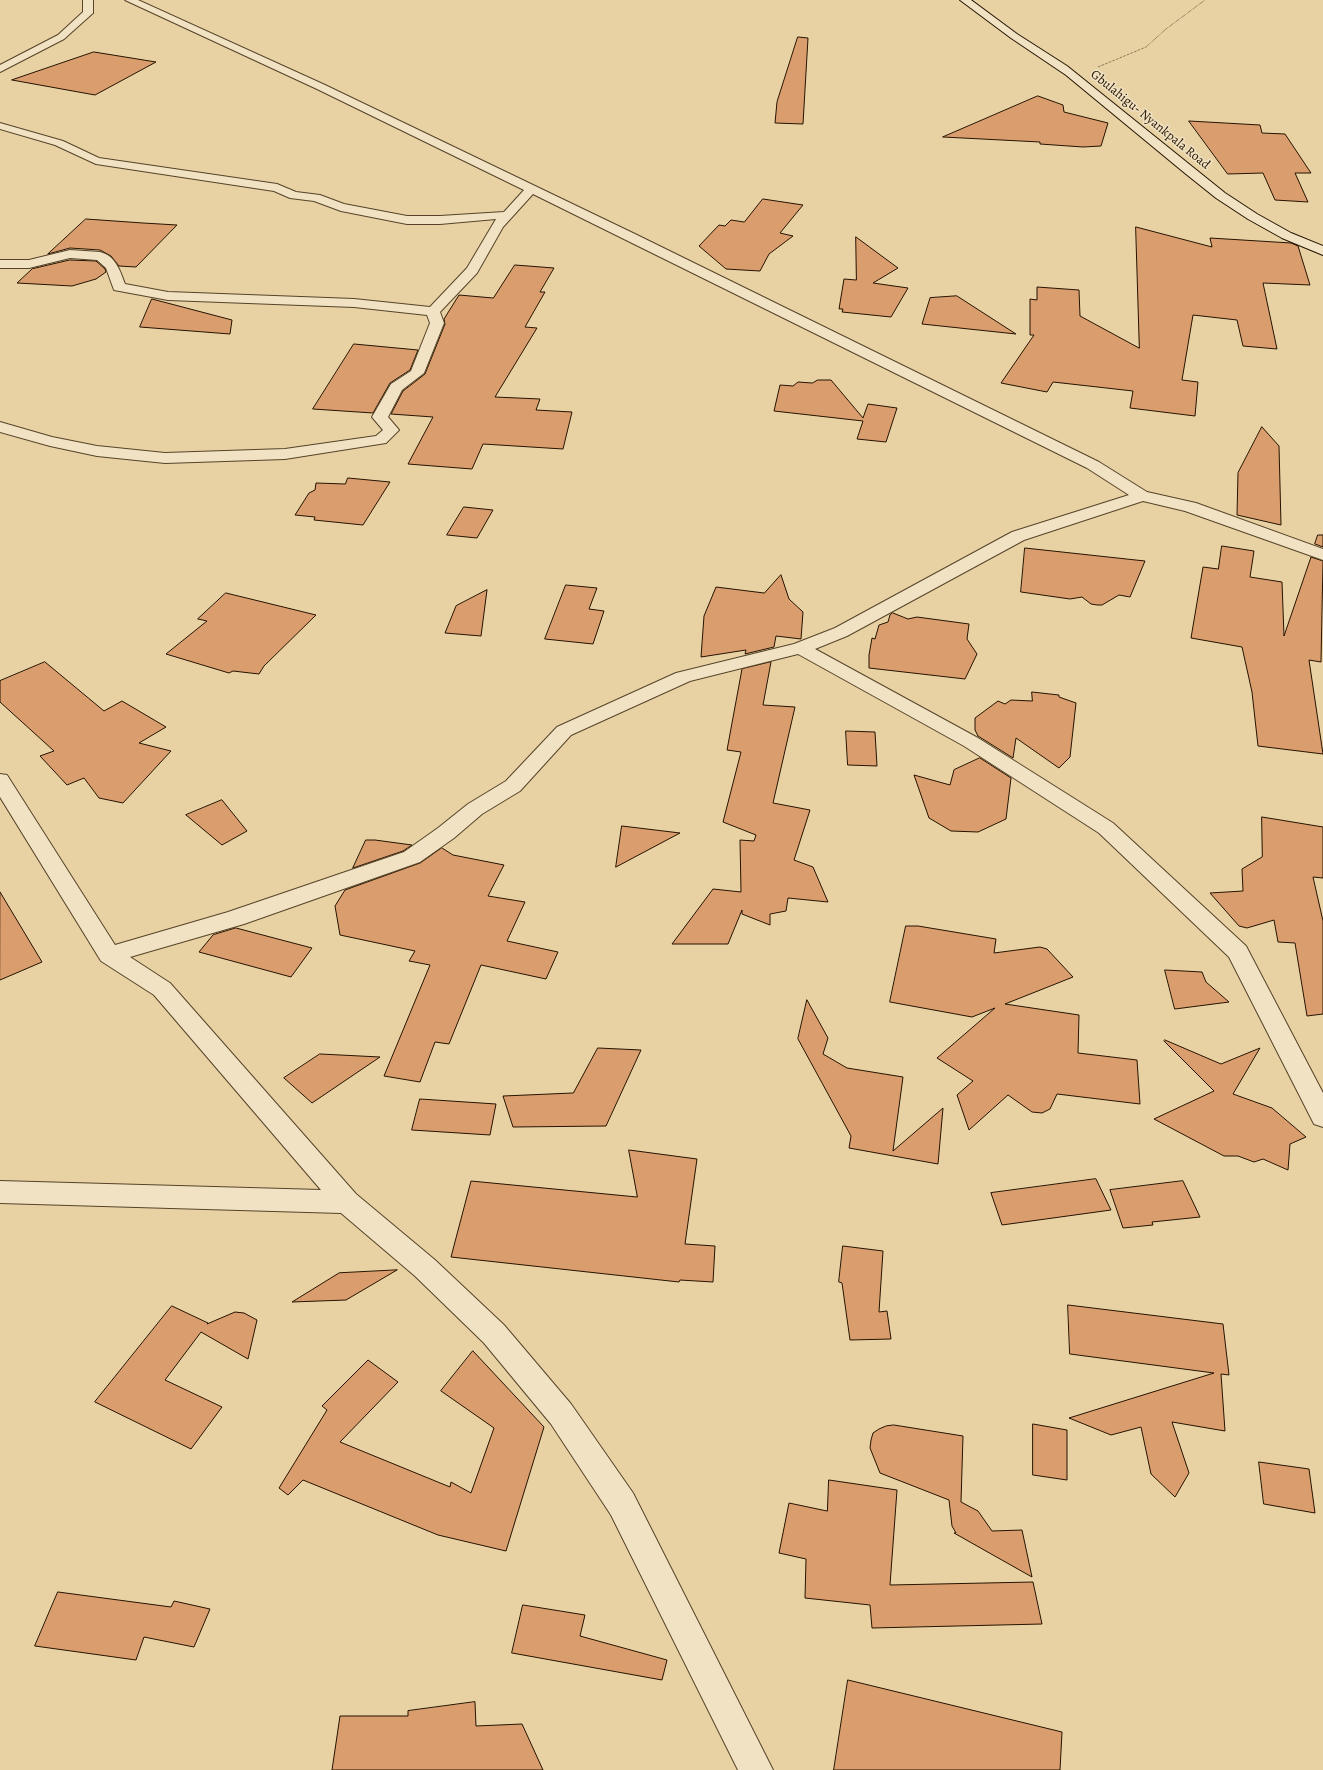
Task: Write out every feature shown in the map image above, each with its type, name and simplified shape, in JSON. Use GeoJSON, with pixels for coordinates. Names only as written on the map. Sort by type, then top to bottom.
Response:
{"type":"FeatureCollection","features":[{"type":"Feature","properties":{"kind":"street"},"geometry":{"type":"LineString","coordinates":[[0,69],[61,38],[88,12],[88,0]]}},
{"type":"Feature","properties":{"kind":"street"},"geometry":{"type":"LineString","coordinates":[[130,0],[321,87],[531,189],[1093,465],[1142,496],[1190,507],[1323,555]]}},
{"type":"Feature","properties":{"kind":"street","name":"Gbulahigu- Nyankpala Road"},"geometry":{"type":"LineString","coordinates":[[965,0],[1014,36],[1069,72],[1186,168],[1234,205],[1260,222],[1323,251]]}},
{"type":"Feature","properties":{"kind":"street"},"geometry":{"type":"LineString","coordinates":[[0,126],[59,144],[96,161],[277,188],[294,195],[316,198],[341,207],[407,220],[440,220],[507,215]]}},
{"type":"Feature","properties":{"kind":"street"},"geometry":{"type":"LineString","coordinates":[[433,311],[472,270],[498,225],[531,189]]}},
{"type":"Feature","properties":{"kind":"street"},"geometry":{"type":"LineString","coordinates":[[0,264],[28,264],[70,254],[100,256],[112,266],[119,287],[168,296],[354,303],[433,311]]}},
{"type":"Feature","properties":{"kind":"street"},"geometry":{"type":"LineString","coordinates":[[0,427],[50,441],[97,451],[165,458],[285,454],[381,440],[391,430],[380,418],[396,387],[417,373],[437,323],[433,311]]}},
{"type":"Feature","properties":{"kind":"street"},"geometry":{"type":"LineString","coordinates":[[109,955],[236,918],[412,857],[446,833],[474,809],[513,786],[564,731],[684,677],[800,648],[841,632],[1018,536],[1142,496]]}},
{"type":"Feature","properties":{"kind":"street"},"geometry":{"type":"LineString","coordinates":[[800,648],[971,742],[1106,828],[1238,952],[1323,1117]]}},
{"type":"Feature","properties":{"kind":"street"},"geometry":{"type":"LineString","coordinates":[[0,780],[109,955],[162,988],[348,1202],[425,1268],[494,1334],[561,1414],[622,1504],[756,1770]]}},
{"type":"Feature","properties":{"kind":"street"},"geometry":{"type":"LineString","coordinates":[[0,1192],[348,1202]]}},
{"type":"Feature","properties":{"kind":"path"},"geometry":{"type":"LineString","coordinates":[[1069,72],[1100,67],[1146,47],[1166,29],[1205,0]]}},
{"type":"Feature","properties":{"kind":"building"},"geometry":{"type":"Polygon","coordinates":[[[798,37],[808,38],[803,124],[775,123],[777,102],[798,37]]]}},
{"type":"Feature","properties":{"kind":"building"},"geometry":{"type":"Polygon","coordinates":[[[94,52],[156,62],[95,95],[12,80],[94,52]]]}},
{"type":"Feature","properties":{"kind":"building"},"geometry":{"type":"Polygon","coordinates":[[[1038,96],[1063,105],[1064,112],[1108,123],[1101,146],[1083,147],[1040,144],[1040,142],[943,137],[1038,96]]]}},
{"type":"Feature","properties":{"kind":"building"},"geometry":{"type":"Polygon","coordinates":[[[1189,121],[1260,125],[1262,133],[1285,134],[1311,173],[1295,173],[1308,202],[1275,200],[1263,173],[1228,174],[1189,121]]]}},
{"type":"Feature","properties":{"kind":"building"},"geometry":{"type":"Polygon","coordinates":[[[763,199],[803,205],[780,233],[793,236],[769,254],[760,271],[726,269],[699,246],[719,225],[725,226],[731,220],[744,222],[763,199]]]}},
{"type":"Feature","properties":{"kind":"building"},"geometry":{"type":"Polygon","coordinates":[[[86,219],[177,225],[136,267],[119,266],[111,256],[100,250],[70,248],[48,254],[86,219]]]}},
{"type":"Feature","properties":{"kind":"building"},"geometry":{"type":"Polygon","coordinates":[[[1136,227],[1212,247],[1210,238],[1291,243],[1298,246],[1310,285],[1263,283],[1277,349],[1243,346],[1237,320],[1193,315],[1182,380],[1198,382],[1195,416],[1130,408],[1133,391],[1053,382],[1047,392],[1001,383],[1034,335],[1030,335],[1030,299],[1037,300],[1037,287],[1079,290],[1080,316],[1139,348],[1136,227]]]}},
{"type":"Feature","properties":{"kind":"building"},"geometry":{"type":"Polygon","coordinates":[[[856,237],[898,268],[873,283],[908,288],[891,317],[842,312],[843,309],[839,309],[844,279],[856,280],[856,237]]]}},
{"type":"Feature","properties":{"kind":"building"},"geometry":{"type":"Polygon","coordinates":[[[70,260],[96,261],[105,269],[106,272],[96,279],[72,286],[17,283],[32,269],[70,260]]]}},
{"type":"Feature","properties":{"kind":"building"},"geometry":{"type":"Polygon","coordinates":[[[515,265],[554,268],[540,292],[545,292],[525,327],[537,328],[495,397],[540,399],[536,410],[572,412],[563,449],[483,444],[472,469],[408,464],[433,417],[391,414],[403,391],[425,374],[445,324],[444,319],[459,295],[493,298],[515,265]]]}},
{"type":"Feature","properties":{"kind":"building"},"geometry":{"type":"Polygon","coordinates":[[[957,296],[1016,334],[922,324],[930,298],[957,296]]]}},
{"type":"Feature","properties":{"kind":"building"},"geometry":{"type":"Polygon","coordinates":[[[152,299],[232,320],[230,334],[140,327],[152,299]]]}},
{"type":"Feature","properties":{"kind":"building"},"geometry":{"type":"Polygon","coordinates":[[[354,344],[418,350],[410,370],[390,383],[373,413],[313,409],[354,344]]]}},
{"type":"Feature","properties":{"kind":"building"},"geometry":{"type":"Polygon","coordinates":[[[818,380],[831,380],[863,418],[868,404],[897,408],[886,442],[857,439],[863,421],[774,411],[780,385],[793,386],[798,382],[812,383],[818,380]]]}},
{"type":"Feature","properties":{"kind":"building"},"geometry":{"type":"Polygon","coordinates":[[[1262,427],[1279,446],[1281,525],[1237,515],[1238,473],[1262,427]]]}},
{"type":"Feature","properties":{"kind":"building"},"geometry":{"type":"Polygon","coordinates":[[[348,478],[390,482],[363,525],[314,520],[315,517],[295,515],[309,493],[315,490],[316,483],[345,484],[348,478]]]}},
{"type":"Feature","properties":{"kind":"building"},"geometry":{"type":"Polygon","coordinates":[[[464,507],[493,510],[477,538],[447,535],[464,507]]]}},
{"type":"Feature","properties":{"kind":"building"},"geometry":{"type":"Polygon","coordinates":[[[1318,535],[1323,535],[1323,547],[1315,544],[1318,535]]]}},
{"type":"Feature","properties":{"kind":"building"},"geometry":{"type":"Polygon","coordinates":[[[1222,546],[1254,551],[1250,577],[1282,582],[1284,636],[1311,557],[1323,561],[1321,662],[1309,660],[1323,754],[1258,746],[1252,692],[1242,647],[1191,638],[1203,567],[1218,569],[1222,546]]]}},
{"type":"Feature","properties":{"kind":"building"},"geometry":{"type":"Polygon","coordinates":[[[1025,548],[1145,561],[1130,597],[1119,595],[1102,605],[1097,605],[1091,604],[1082,597],[1070,599],[1021,592],[1025,548]]]}},
{"type":"Feature","properties":{"kind":"building"},"geometry":{"type":"Polygon","coordinates":[[[781,575],[789,599],[803,612],[801,639],[776,636],[774,647],[745,654],[746,650],[701,657],[704,616],[716,587],[764,593],[781,575]]]}},
{"type":"Feature","properties":{"kind":"building"},"geometry":{"type":"Polygon","coordinates":[[[566,585],[597,588],[589,609],[604,611],[593,644],[545,639],[566,585]]]}},
{"type":"Feature","properties":{"kind":"building"},"geometry":{"type":"Polygon","coordinates":[[[487,590],[481,636],[445,633],[456,606],[487,590]]]}},
{"type":"Feature","properties":{"kind":"building"},"geometry":{"type":"Polygon","coordinates":[[[226,593],[316,615],[264,666],[259,674],[233,671],[229,673],[166,654],[207,621],[198,619],[226,593]]]}},
{"type":"Feature","properties":{"kind":"building"},"geometry":{"type":"Polygon","coordinates":[[[893,613],[908,619],[917,617],[969,624],[967,639],[977,654],[965,679],[869,668],[869,655],[872,638],[875,639],[879,625],[888,622],[890,615],[893,613]]]}},
{"type":"Feature","properties":{"kind":"building"},"geometry":{"type":"Polygon","coordinates":[[[45,662],[104,711],[122,701],[166,727],[139,743],[171,751],[123,803],[99,798],[84,778],[67,785],[40,756],[54,751],[0,702],[0,681],[45,662]]]}},
{"type":"Feature","properties":{"kind":"building"},"geometry":{"type":"Polygon","coordinates":[[[771,662],[763,705],[795,707],[773,803],[810,810],[794,860],[813,867],[828,902],[788,898],[786,911],[770,914],[770,925],[742,914],[742,910],[728,944],[672,944],[713,889],[741,892],[740,840],[754,841],[756,835],[723,822],[741,752],[727,750],[742,669],[771,662]]]}},
{"type":"Feature","properties":{"kind":"building"},"geometry":{"type":"Polygon","coordinates":[[[1032,692],[1059,695],[1059,697],[1076,703],[1070,757],[1059,768],[1016,738],[1013,758],[978,736],[975,730],[975,718],[998,701],[1005,704],[1011,700],[1032,701],[1032,692]]]}},
{"type":"Feature","properties":{"kind":"building"},"geometry":{"type":"Polygon","coordinates":[[[846,731],[875,732],[877,766],[848,765],[846,731]]]}},
{"type":"Feature","properties":{"kind":"building"},"geometry":{"type":"Polygon","coordinates":[[[980,758],[1011,778],[1006,819],[978,832],[951,831],[929,818],[914,775],[950,785],[954,770],[980,758]]]}},
{"type":"Feature","properties":{"kind":"building"},"geometry":{"type":"Polygon","coordinates":[[[222,800],[247,831],[222,845],[186,815],[222,800]]]}},
{"type":"Feature","properties":{"kind":"building"},"geometry":{"type":"Polygon","coordinates":[[[1262,817],[1323,827],[1323,878],[1313,877],[1323,921],[1323,1014],[1307,1016],[1295,943],[1278,942],[1274,920],[1247,928],[1239,926],[1210,893],[1243,891],[1242,869],[1262,857],[1262,817]]]}},
{"type":"Feature","properties":{"kind":"building"},"geometry":{"type":"Polygon","coordinates":[[[622,826],[680,833],[616,867],[622,826]]]}},
{"type":"Feature","properties":{"kind":"building"},"geometry":{"type":"Polygon","coordinates":[[[366,840],[412,845],[403,851],[353,868],[366,840]]]}},
{"type":"Feature","properties":{"kind":"building"},"geometry":{"type":"Polygon","coordinates":[[[442,848],[453,855],[504,865],[488,896],[525,902],[507,941],[558,952],[546,979],[481,965],[449,1044],[435,1042],[420,1082],[384,1076],[430,965],[409,961],[415,951],[340,935],[335,906],[345,890],[420,863],[442,848]]]}},
{"type":"Feature","properties":{"kind":"building"},"geometry":{"type":"Polygon","coordinates":[[[0,892],[42,962],[0,980],[0,892]]]}},
{"type":"Feature","properties":{"kind":"building"},"geometry":{"type":"Polygon","coordinates":[[[906,926],[918,926],[996,939],[994,953],[1040,947],[1047,949],[1073,977],[1005,1004],[1079,1015],[1078,1053],[1137,1060],[1140,1104],[1057,1094],[1050,1109],[1042,1113],[1032,1112],[1008,1095],[969,1130],[957,1095],[973,1081],[937,1058],[995,1008],[972,1017],[890,1002],[906,926]]]}},
{"type":"Feature","properties":{"kind":"building"},"geometry":{"type":"Polygon","coordinates":[[[236,928],[312,948],[291,977],[199,952],[213,935],[236,928]]]}},
{"type":"Feature","properties":{"kind":"building"},"geometry":{"type":"Polygon","coordinates":[[[1165,970],[1202,972],[1206,982],[1229,1002],[1175,1009],[1165,970]]]}},
{"type":"Feature","properties":{"kind":"building"},"geometry":{"type":"Polygon","coordinates":[[[807,1000],[828,1038],[823,1054],[847,1068],[903,1077],[893,1151],[943,1108],[938,1164],[849,1148],[851,1136],[798,1039],[807,1000]]]}},
{"type":"Feature","properties":{"kind":"building"},"geometry":{"type":"Polygon","coordinates":[[[1165,1040],[1221,1064],[1260,1048],[1233,1094],[1272,1108],[1306,1137],[1290,1144],[1288,1170],[1263,1159],[1254,1162],[1238,1156],[1224,1156],[1154,1119],[1214,1091],[1164,1041],[1165,1040]]]}},
{"type":"Feature","properties":{"kind":"building"},"geometry":{"type":"Polygon","coordinates":[[[598,1048],[641,1050],[606,1126],[513,1127],[503,1096],[573,1093],[598,1048]]]}},
{"type":"Feature","properties":{"kind":"building"},"geometry":{"type":"Polygon","coordinates":[[[320,1054],[380,1057],[312,1103],[284,1078],[320,1054]]]}},
{"type":"Feature","properties":{"kind":"building"},"geometry":{"type":"Polygon","coordinates":[[[420,1099],[496,1104],[490,1135],[412,1130],[420,1099]]]}},
{"type":"Feature","properties":{"kind":"building"},"geometry":{"type":"Polygon","coordinates":[[[629,1150],[697,1159],[685,1244],[715,1246],[713,1282],[680,1280],[679,1282],[451,1257],[471,1181],[637,1197],[629,1150]]]}},
{"type":"Feature","properties":{"kind":"building"},"geometry":{"type":"Polygon","coordinates":[[[1096,1179],[1111,1210],[1002,1225],[991,1193],[1096,1179]]]}},
{"type":"Feature","properties":{"kind":"building"},"geometry":{"type":"Polygon","coordinates":[[[1183,1181],[1200,1217],[1152,1222],[1153,1225],[1123,1228],[1110,1190],[1183,1181]]]}},
{"type":"Feature","properties":{"kind":"building"},"geometry":{"type":"Polygon","coordinates":[[[843,1246],[883,1251],[879,1312],[887,1311],[891,1339],[850,1340],[842,1283],[839,1282],[843,1246]]]}},
{"type":"Feature","properties":{"kind":"building"},"geometry":{"type":"Polygon","coordinates":[[[397,1270],[346,1300],[292,1302],[339,1273],[397,1270]]]}},
{"type":"Feature","properties":{"kind":"building"},"geometry":{"type":"Polygon","coordinates":[[[1068,1305],[1223,1324],[1229,1375],[1221,1374],[1225,1431],[1172,1422],[1189,1473],[1175,1497],[1151,1474],[1141,1427],[1111,1435],[1069,1418],[1214,1373],[1070,1354],[1068,1305]]]}},
{"type":"Feature","properties":{"kind":"building"},"geometry":{"type":"Polygon","coordinates":[[[172,1306],[208,1323],[207,1324],[235,1312],[244,1313],[257,1320],[248,1359],[201,1332],[165,1380],[222,1407],[191,1449],[95,1402],[172,1306]]]}},
{"type":"Feature","properties":{"kind":"building"},"geometry":{"type":"Polygon","coordinates":[[[473,1351],[544,1427],[506,1551],[438,1535],[303,1480],[288,1495],[279,1488],[327,1410],[322,1406],[368,1360],[398,1382],[340,1442],[450,1487],[451,1482],[471,1493],[494,1428],[441,1391],[473,1351]]]}},
{"type":"Feature","properties":{"kind":"building"},"geometry":{"type":"Polygon","coordinates":[[[1033,1424],[1067,1430],[1067,1480],[1033,1475],[1033,1424]]]}},
{"type":"Feature","properties":{"kind":"building"},"geometry":{"type":"Polygon","coordinates":[[[894,1425],[963,1436],[961,1502],[978,1511],[992,1531],[1022,1530],[1032,1577],[954,1533],[956,1533],[952,1526],[949,1500],[880,1473],[870,1448],[873,1433],[886,1426],[894,1425]]]}},
{"type":"Feature","properties":{"kind":"building"},"geometry":{"type":"Polygon","coordinates":[[[1259,1462],[1309,1469],[1315,1513],[1264,1504],[1259,1462]]]}},
{"type":"Feature","properties":{"kind":"building"},"geometry":{"type":"Polygon","coordinates":[[[829,1480],[897,1490],[890,1585],[1033,1582],[1042,1624],[872,1628],[870,1605],[805,1598],[806,1559],[779,1553],[789,1503],[827,1511],[829,1480]]]}},
{"type":"Feature","properties":{"kind":"building"},"geometry":{"type":"Polygon","coordinates":[[[58,1592],[171,1607],[174,1601],[210,1609],[194,1647],[144,1637],[136,1660],[35,1646],[58,1592]]]}},
{"type":"Feature","properties":{"kind":"building"},"geometry":{"type":"Polygon","coordinates":[[[523,1605],[585,1615],[580,1636],[667,1660],[662,1680],[512,1653],[523,1605]]]}},
{"type":"Feature","properties":{"kind":"building"},"geometry":{"type":"Polygon","coordinates":[[[848,1680],[1062,1732],[1060,1770],[834,1770],[848,1680]]]}},
{"type":"Feature","properties":{"kind":"building"},"geometry":{"type":"Polygon","coordinates":[[[475,1702],[476,1726],[522,1724],[543,1770],[332,1770],[340,1716],[408,1716],[408,1711],[475,1702]]]}}]}
